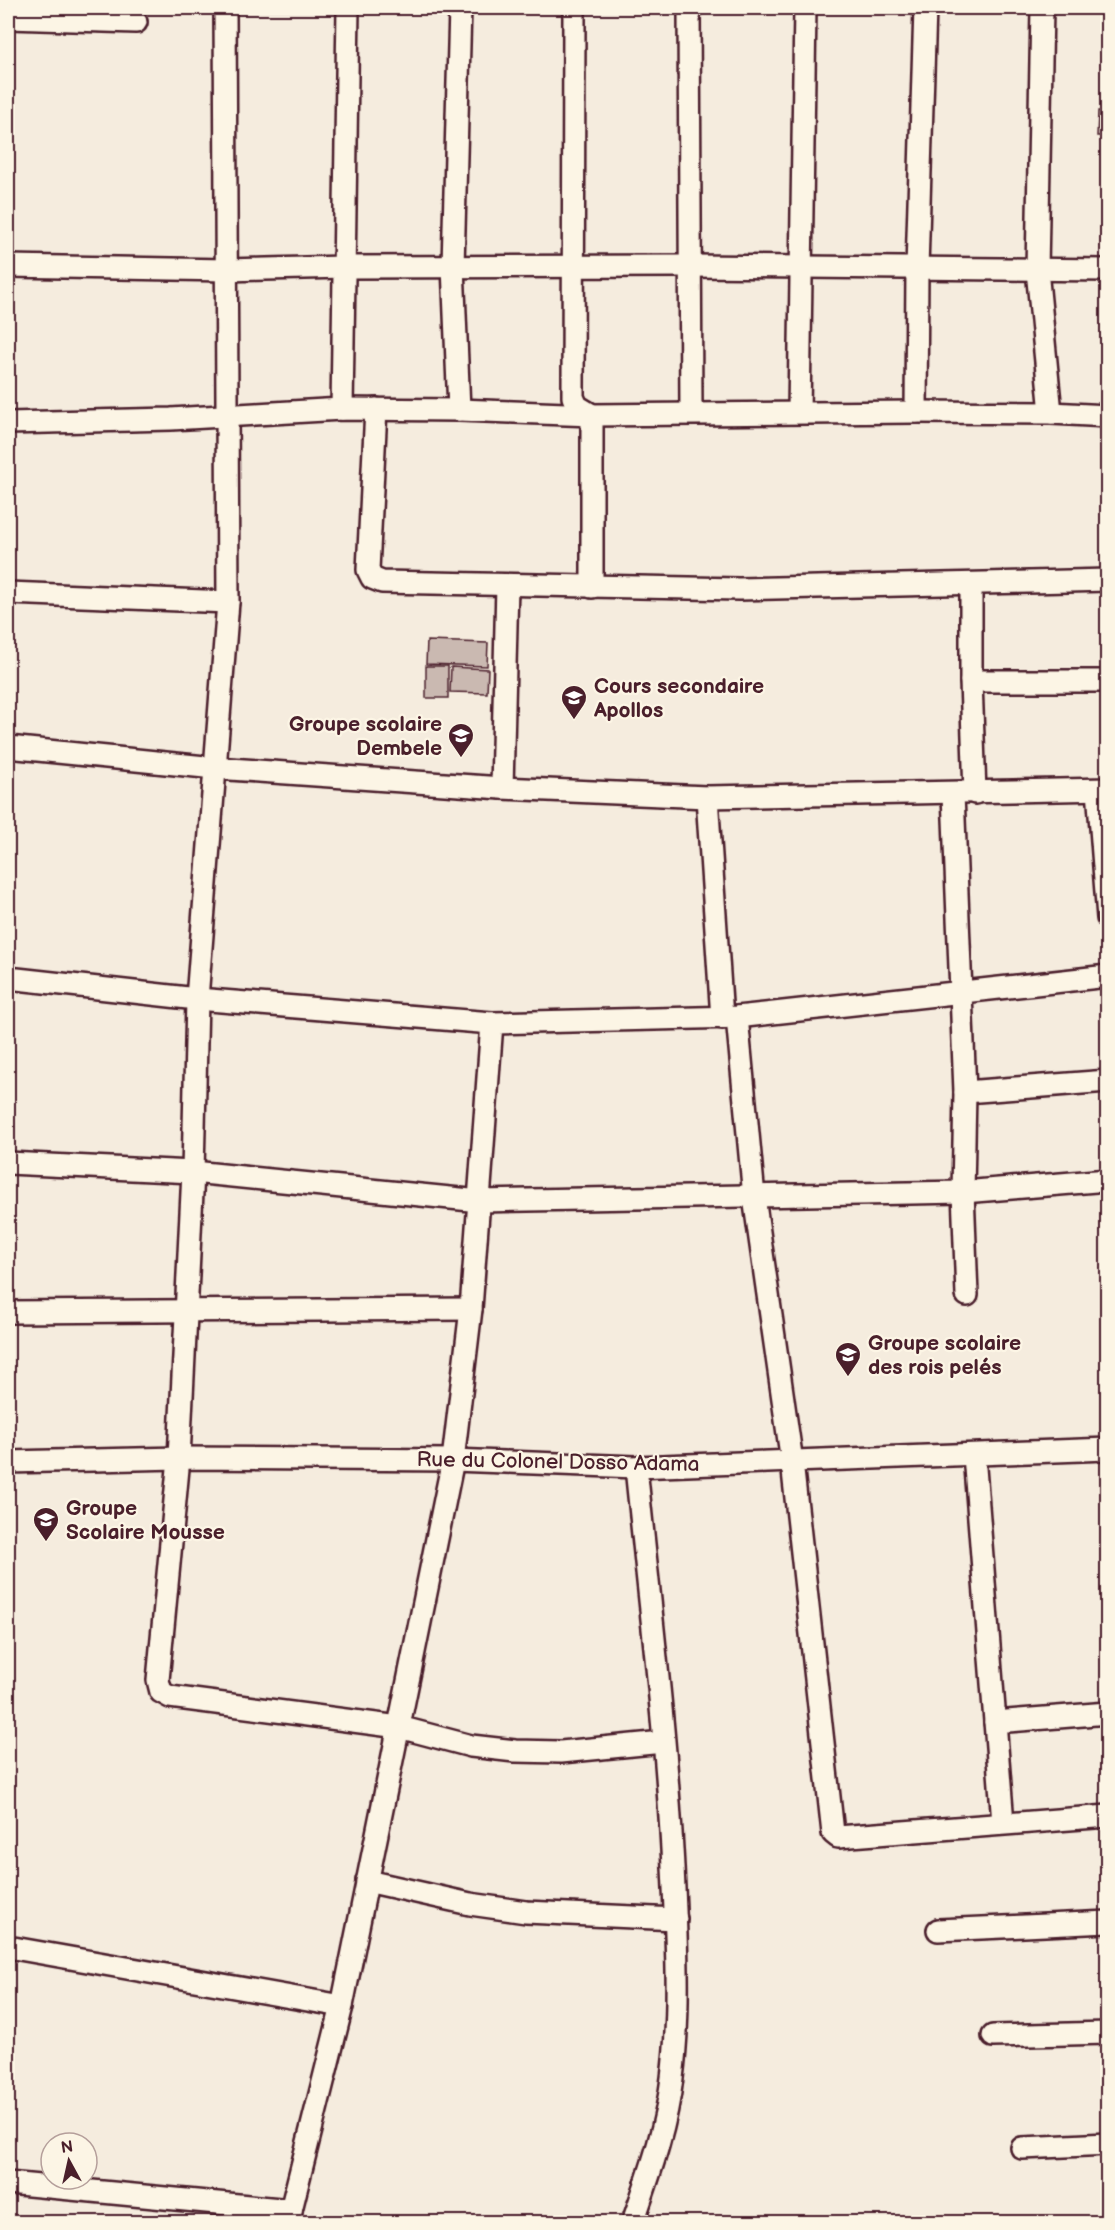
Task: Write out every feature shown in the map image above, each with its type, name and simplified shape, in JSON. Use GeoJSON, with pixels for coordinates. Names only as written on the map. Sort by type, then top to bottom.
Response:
{"type":"FeatureCollection","features":[{"type":"Feature","properties":{"kind":"street"},"geometry":{"type":"LineString","coordinates":[[225,8],[227,270],[225,416],[228,602],[198,999],[193,1172],[179,1458],[158,1680],[161,1692],[170,1697],[399,1726],[471,1746],[515,1751],[561,1752],[663,1742]]}},
{"type":"Feature","properties":{"kind":"street"},"geometry":{"type":"LineString","coordinates":[[342,409],[348,8]]}},
{"type":"Feature","properties":{"kind":"street"},"geometry":{"type":"LineString","coordinates":[[459,410],[453,266],[460,8]]}},
{"type":"Feature","properties":{"kind":"street"},"geometry":{"type":"LineString","coordinates":[[574,8],[573,397],[577,406],[592,415]]}},
{"type":"Feature","properties":{"kind":"street"},"geometry":{"type":"LineString","coordinates":[[689,8],[691,413]]}},
{"type":"Feature","properties":{"kind":"street"},"geometry":{"type":"LineString","coordinates":[[799,412],[805,8]]}},
{"type":"Feature","properties":{"kind":"street"},"geometry":{"type":"LineString","coordinates":[[916,412],[917,268],[925,8]]}},
{"type":"Feature","properties":{"kind":"street"},"geometry":{"type":"LineString","coordinates":[[1042,8],[1037,270],[1051,413]]}},
{"type":"Feature","properties":{"kind":"street"},"geometry":{"type":"LineString","coordinates":[[8,18],[136,22]]}},
{"type":"Feature","properties":{"kind":"street"},"geometry":{"type":"LineString","coordinates":[[8,266],[227,270],[453,266],[1107,270]]}},
{"type":"Feature","properties":{"kind":"street"},"geometry":{"type":"LineString","coordinates":[[8,423],[225,416],[342,409],[459,410],[592,415],[916,412],[1051,413],[1107,416]]}},
{"type":"Feature","properties":{"kind":"street"},"geometry":{"type":"LineString","coordinates":[[376,409],[368,570],[372,578],[382,582],[739,589],[1107,580]]}},
{"type":"Feature","properties":{"kind":"street"},"geometry":{"type":"LineString","coordinates":[[592,415],[592,587]]}},
{"type":"Feature","properties":{"kind":"street"},"geometry":{"type":"LineString","coordinates":[[971,584],[971,681],[975,793]]}},
{"type":"Feature","properties":{"kind":"street"},"geometry":{"type":"LineString","coordinates":[[502,789],[507,585]]}},
{"type":"Feature","properties":{"kind":"street"},"geometry":{"type":"LineString","coordinates":[[8,593],[228,602]]}},
{"type":"Feature","properties":{"kind":"street"},"geometry":{"type":"LineString","coordinates":[[971,681],[1107,681]]}},
{"type":"Feature","properties":{"kind":"street"},"geometry":{"type":"LineString","coordinates":[[8,747],[215,768],[502,789],[707,797],[953,794],[1103,789],[1107,918]]}},
{"type":"Feature","properties":{"kind":"street"},"geometry":{"type":"LineString","coordinates":[[953,794],[965,1092],[963,1192],[967,1295]]}},
{"type":"Feature","properties":{"kind":"street"},"geometry":{"type":"LineString","coordinates":[[707,797],[729,1018],[792,1462],[833,1833],[838,1837],[1107,1816]]}},
{"type":"Feature","properties":{"kind":"street"},"geometry":{"type":"LineString","coordinates":[[8,978],[198,999],[492,1023],[729,1018],[1107,976]]}},
{"type":"Feature","properties":{"kind":"street"},"geometry":{"type":"LineString","coordinates":[[8,2183],[290,2216],[342,2006],[453,1460],[471,1309],[492,1023]]}},
{"type":"Feature","properties":{"kind":"street"},"geometry":{"type":"LineString","coordinates":[[965,1092],[1107,1081]]}},
{"type":"Feature","properties":{"kind":"street"},"geometry":{"type":"LineString","coordinates":[[8,1163],[193,1172],[480,1201],[963,1192],[1107,1180]]}},
{"type":"Feature","properties":{"kind":"street"},"geometry":{"type":"LineString","coordinates":[[8,1312],[471,1309]]}},
{"type":"Feature","properties":{"kind":"street","name":"Rue du Colonel Dosso Adama"},"geometry":{"type":"LineString","coordinates":[[8,1462],[179,1458],[453,1460],[636,1467],[1107,1449]]}},
{"type":"Feature","properties":{"kind":"street"},"geometry":{"type":"LineString","coordinates":[[974,1455],[1003,1823]]}},
{"type":"Feature","properties":{"kind":"street"},"geometry":{"type":"LineString","coordinates":[[633,2223],[663,2131],[673,2077],[676,2024],[676,1919],[671,1817],[636,1467]]}},
{"type":"Feature","properties":{"kind":"street"},"geometry":{"type":"LineString","coordinates":[[995,1722],[1107,1713]]}},
{"type":"Feature","properties":{"kind":"street"},"geometry":{"type":"LineString","coordinates":[[367,1881],[470,1904],[526,1912],[676,1919]]}},
{"type":"Feature","properties":{"kind":"street"},"geometry":{"type":"LineString","coordinates":[[938,1930],[1107,1922]]}},
{"type":"Feature","properties":{"kind":"street"},"geometry":{"type":"LineString","coordinates":[[8,1947],[342,2006]]}},
{"type":"Feature","properties":{"kind":"street"},"geometry":{"type":"LineString","coordinates":[[993,2036],[1107,2033]]}},
{"type":"Feature","properties":{"kind":"street"},"geometry":{"type":"LineString","coordinates":[[1022,2148],[1107,2144]]}},
{"type":"Feature","properties":{"kind":"building"},"geometry":{"type":"Polygon","coordinates":[[[1098,111],[1108,111],[1108,136],[1097,136],[1098,111]]]}},
{"type":"Feature","properties":{"kind":"building"},"geometry":{"type":"Polygon","coordinates":[[[427,641],[488,643],[487,666],[426,664],[427,641]]]}},
{"type":"Feature","properties":{"kind":"building"},"geometry":{"type":"Polygon","coordinates":[[[426,666],[448,666],[448,698],[426,698],[426,666]]]}},
{"type":"Feature","properties":{"kind":"building"},"geometry":{"type":"Polygon","coordinates":[[[451,667],[488,669],[487,693],[450,692],[451,667]]]}},
{"type":"Feature","properties":{"kind":"place","name":"Cours secondaire Apollos"},"geometry":{"type":"Point","coordinates":[574,721]}},
{"type":"Feature","properties":{"kind":"place","name":"Groupe scolaire Dembele"},"geometry":{"type":"Point","coordinates":[461,759]}},
{"type":"Feature","properties":{"kind":"place","name":"Groupe scolaire des rois pelés"},"geometry":{"type":"Point","coordinates":[848,1378]}},
{"type":"Feature","properties":{"kind":"place","name":"Groupe Scolaire Mousse"},"geometry":{"type":"Point","coordinates":[46,1543]}}]}
